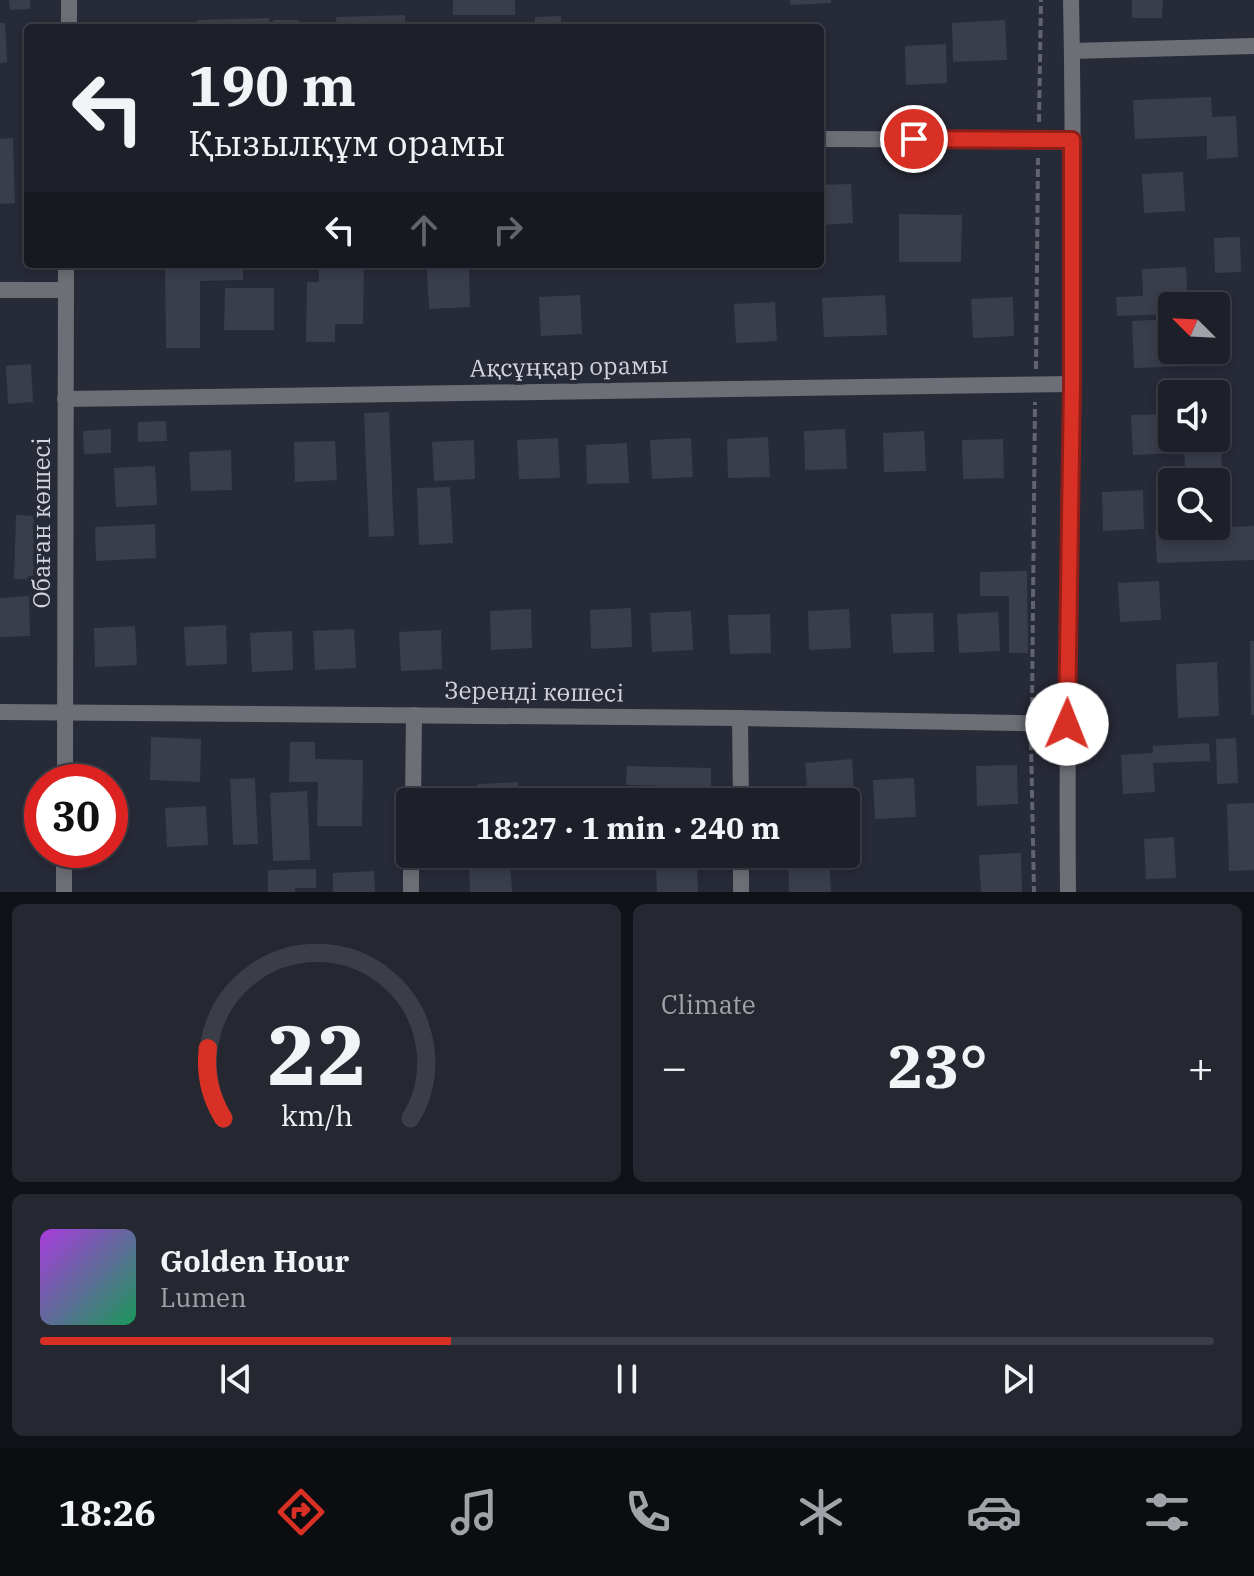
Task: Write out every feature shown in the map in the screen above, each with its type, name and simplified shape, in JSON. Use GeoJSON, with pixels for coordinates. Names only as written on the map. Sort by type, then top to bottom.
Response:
{"type":"FeatureCollection","features":[{"type":"Feature","properties":{"kind":"street"},"geometry":{"type":"LineString","coordinates":[[69,0],[69,24]]}},
{"type":"Feature","properties":{"kind":"street"},"geometry":{"type":"LineString","coordinates":[[1068,892],[1071,0]]}},
{"type":"Feature","properties":{"kind":"street"},"geometry":{"type":"LineString","coordinates":[[1072,51],[1254,46]]}},
{"type":"Feature","properties":{"kind":"street"},"geometry":{"type":"LineString","coordinates":[[824,139],[1072,140]]}},
{"type":"Feature","properties":{"kind":"street","name":"Обаған көшесі"},"geometry":{"type":"LineString","coordinates":[[65,764],[66,268]]}},
{"type":"Feature","properties":{"kind":"street"},"geometry":{"type":"LineString","coordinates":[[0,290],[66,290]]}},
{"type":"Feature","properties":{"kind":"street","name":"Ақсұңқар орамы"},"geometry":{"type":"LineString","coordinates":[[65,399],[1072,384]]}},
{"type":"Feature","properties":{"kind":"street","name":"Зеренді көшесі"},"geometry":{"type":"LineString","coordinates":[[0,712],[1067,724]]}},
{"type":"Feature","properties":{"kind":"street"},"geometry":{"type":"LineString","coordinates":[[413,788],[414,715]]}},
{"type":"Feature","properties":{"kind":"street"},"geometry":{"type":"LineString","coordinates":[[740,718],[741,788]]}},
{"type":"Feature","properties":{"kind":"street"},"geometry":{"type":"LineString","coordinates":[[64,868],[64,892]]}},
{"type":"Feature","properties":{"kind":"street"},"geometry":{"type":"LineString","coordinates":[[411,868],[411,892]]}},
{"type":"Feature","properties":{"kind":"street"},"geometry":{"type":"LineString","coordinates":[[741,868],[741,892]]}},
{"type":"Feature","properties":{"kind":"path"},"geometry":{"type":"LineString","coordinates":[[1034,892],[1031,722],[1041,0]]}},
{"type":"Feature","properties":{"kind":"building"},"geometry":{"type":"Polygon","coordinates":[[[9,0],[30,0],[30,9],[10,10],[9,0]]]}},
{"type":"Feature","properties":{"kind":"building"},"geometry":{"type":"Polygon","coordinates":[[[453,0],[515,0],[515,15],[453,15],[453,0]]]}},
{"type":"Feature","properties":{"kind":"building"},"geometry":{"type":"Polygon","coordinates":[[[790,0],[831,0],[831,3],[790,5],[790,0]]]}},
{"type":"Feature","properties":{"kind":"building"},"geometry":{"type":"Polygon","coordinates":[[[1132,0],[1163,0],[1162,18],[1132,18],[1132,0]]]}},
{"type":"Feature","properties":{"kind":"building"},"geometry":{"type":"Polygon","coordinates":[[[405,15],[405,24],[337,24],[336,17],[405,15]]]}},
{"type":"Feature","properties":{"kind":"building"},"geometry":{"type":"Polygon","coordinates":[[[561,16],[561,24],[535,24],[535,17],[561,16]]]}},
{"type":"Feature","properties":{"kind":"building"},"geometry":{"type":"Polygon","coordinates":[[[269,18],[269,24],[197,24],[197,20],[269,18]]]}},
{"type":"Feature","properties":{"kind":"building"},"geometry":{"type":"Polygon","coordinates":[[[273,20],[299,20],[300,24],[274,24],[273,20]]]}},
{"type":"Feature","properties":{"kind":"building"},"geometry":{"type":"Polygon","coordinates":[[[1005,20],[1007,60],[953,62],[952,23],[1005,20]]]}},
{"type":"Feature","properties":{"kind":"building"},"geometry":{"type":"Polygon","coordinates":[[[0,23],[5,23],[7,62],[0,63],[0,23]]]}},
{"type":"Feature","properties":{"kind":"building"},"geometry":{"type":"Polygon","coordinates":[[[824,42],[825,42],[824,81],[824,42]]]}},
{"type":"Feature","properties":{"kind":"building"},"geometry":{"type":"Polygon","coordinates":[[[946,44],[947,83],[906,85],[905,46],[946,44]]]}},
{"type":"Feature","properties":{"kind":"building"},"geometry":{"type":"Polygon","coordinates":[[[1211,97],[1212,117],[1236,116],[1238,157],[1207,159],[1207,136],[1135,139],[1133,100],[1211,97]]]}},
{"type":"Feature","properties":{"kind":"building"},"geometry":{"type":"Polygon","coordinates":[[[13,138],[15,203],[0,204],[0,139],[13,138]]]}},
{"type":"Feature","properties":{"kind":"building"},"geometry":{"type":"Polygon","coordinates":[[[1183,172],[1185,211],[1144,213],[1142,174],[1183,172]]]}},
{"type":"Feature","properties":{"kind":"building"},"geometry":{"type":"Polygon","coordinates":[[[851,184],[853,223],[824,225],[824,185],[851,184]]]}},
{"type":"Feature","properties":{"kind":"building"},"geometry":{"type":"Polygon","coordinates":[[[899,214],[962,215],[961,262],[899,262],[899,214]]]}},
{"type":"Feature","properties":{"kind":"building"},"geometry":{"type":"Polygon","coordinates":[[[1240,237],[1241,272],[1215,273],[1214,238],[1240,237]]]}},
{"type":"Feature","properties":{"kind":"building"},"geometry":{"type":"Polygon","coordinates":[[[1186,267],[1187,292],[1158,292],[1158,315],[1117,316],[1116,297],[1143,296],[1142,269],[1186,267]]]}},
{"type":"Feature","properties":{"kind":"building"},"geometry":{"type":"Polygon","coordinates":[[[165,268],[243,268],[243,280],[200,281],[200,348],[166,348],[165,268]]]}},
{"type":"Feature","properties":{"kind":"building"},"geometry":{"type":"Polygon","coordinates":[[[319,268],[364,268],[363,324],[335,324],[335,342],[306,342],[307,282],[319,282],[319,268]]]}},
{"type":"Feature","properties":{"kind":"building"},"geometry":{"type":"Polygon","coordinates":[[[469,268],[470,307],[429,309],[427,270],[469,268]]]}},
{"type":"Feature","properties":{"kind":"building"},"geometry":{"type":"Polygon","coordinates":[[[225,288],[274,288],[274,330],[224,330],[225,288]]]}},
{"type":"Feature","properties":{"kind":"building"},"geometry":{"type":"Polygon","coordinates":[[[580,295],[582,334],[541,336],[539,297],[580,295]]]}},
{"type":"Feature","properties":{"kind":"building"},"geometry":{"type":"Polygon","coordinates":[[[885,295],[887,335],[824,337],[822,298],[885,295]]]}},
{"type":"Feature","properties":{"kind":"building"},"geometry":{"type":"Polygon","coordinates":[[[1013,297],[1014,336],[973,338],[971,299],[1013,297]]]}},
{"type":"Feature","properties":{"kind":"building"},"geometry":{"type":"Polygon","coordinates":[[[775,302],[777,341],[736,343],[734,304],[775,302]]]}},
{"type":"Feature","properties":{"kind":"building"},"geometry":{"type":"Polygon","coordinates":[[[1158,320],[1158,364],[1195,366],[1134,368],[1132,321],[1158,320]]]}},
{"type":"Feature","properties":{"kind":"building"},"geometry":{"type":"Polygon","coordinates":[[[31,364],[33,402],[8,404],[6,366],[31,364]]]}},
{"type":"Feature","properties":{"kind":"building"},"geometry":{"type":"Polygon","coordinates":[[[389,412],[394,536],[369,537],[364,413],[389,412]]]}},
{"type":"Feature","properties":{"kind":"building"},"geometry":{"type":"Polygon","coordinates":[[[1158,414],[1158,452],[1174,453],[1133,455],[1131,415],[1158,414]]]}},
{"type":"Feature","properties":{"kind":"building"},"geometry":{"type":"Polygon","coordinates":[[[166,421],[167,441],[138,442],[138,422],[166,421]]]}},
{"type":"Feature","properties":{"kind":"building"},"geometry":{"type":"Polygon","coordinates":[[[111,429],[111,453],[84,454],[83,431],[111,429]]]}},
{"type":"Feature","properties":{"kind":"building"},"geometry":{"type":"Polygon","coordinates":[[[845,429],[847,469],[805,470],[804,431],[845,429]]]}},
{"type":"Feature","properties":{"kind":"building"},"geometry":{"type":"Polygon","coordinates":[[[924,431],[926,471],[884,472],[883,433],[924,431]]]}},
{"type":"Feature","properties":{"kind":"building"},"geometry":{"type":"Polygon","coordinates":[[[768,437],[770,477],[728,478],[727,439],[768,437]]]}},
{"type":"Feature","properties":{"kind":"building"},"geometry":{"type":"Polygon","coordinates":[[[558,438],[560,478],[519,479],[517,440],[558,438]]]}},
{"type":"Feature","properties":{"kind":"building"},"geometry":{"type":"Polygon","coordinates":[[[691,438],[693,477],[652,479],[650,440],[691,438]]]}},
{"type":"Feature","properties":{"kind":"building"},"geometry":{"type":"Polygon","coordinates":[[[1003,439],[1004,478],[963,479],[962,440],[1003,439]]]}},
{"type":"Feature","properties":{"kind":"building"},"geometry":{"type":"Polygon","coordinates":[[[474,440],[475,479],[434,481],[432,442],[474,440]]]}},
{"type":"Feature","properties":{"kind":"building"},"geometry":{"type":"Polygon","coordinates":[[[335,441],[337,480],[295,482],[294,442],[335,441]]]}},
{"type":"Feature","properties":{"kind":"building"},"geometry":{"type":"Polygon","coordinates":[[[627,443],[629,483],[587,484],[586,445],[627,443]]]}},
{"type":"Feature","properties":{"kind":"building"},"geometry":{"type":"Polygon","coordinates":[[[231,450],[232,490],[191,491],[189,452],[231,450]]]}},
{"type":"Feature","properties":{"kind":"building"},"geometry":{"type":"Polygon","coordinates":[[[1184,452],[1221,452],[1222,468],[1185,468],[1184,452]]]}},
{"type":"Feature","properties":{"kind":"building"},"geometry":{"type":"Polygon","coordinates":[[[155,466],[157,505],[116,507],[114,468],[155,466]]]}},
{"type":"Feature","properties":{"kind":"building"},"geometry":{"type":"Polygon","coordinates":[[[450,487],[453,543],[419,545],[417,488],[450,487]]]}},
{"type":"Feature","properties":{"kind":"building"},"geometry":{"type":"Polygon","coordinates":[[[1143,490],[1144,529],[1103,531],[1102,492],[1143,490]]]}},
{"type":"Feature","properties":{"kind":"building"},"geometry":{"type":"Polygon","coordinates":[[[16,515],[34,516],[34,580],[14,579],[16,515]]]}},
{"type":"Feature","properties":{"kind":"building"},"geometry":{"type":"Polygon","coordinates":[[[155,524],[156,558],[96,561],[95,527],[155,524]]]}},
{"type":"Feature","properties":{"kind":"building"},"geometry":{"type":"Polygon","coordinates":[[[1254,526],[1254,560],[1157,563],[1155,530],[1158,530],[1158,540],[1230,540],[1230,527],[1254,526]]]}},
{"type":"Feature","properties":{"kind":"building"},"geometry":{"type":"Polygon","coordinates":[[[1027,571],[1028,653],[1009,653],[1009,596],[980,596],[980,572],[1027,571]]]}},
{"type":"Feature","properties":{"kind":"building"},"geometry":{"type":"Polygon","coordinates":[[[1159,581],[1161,620],[1120,622],[1118,583],[1159,581]]]}},
{"type":"Feature","properties":{"kind":"building"},"geometry":{"type":"Polygon","coordinates":[[[29,596],[30,636],[0,637],[0,598],[29,596]]]}},
{"type":"Feature","properties":{"kind":"building"},"geometry":{"type":"Polygon","coordinates":[[[631,608],[632,647],[591,649],[590,610],[631,608]]]}},
{"type":"Feature","properties":{"kind":"building"},"geometry":{"type":"Polygon","coordinates":[[[531,609],[532,648],[491,650],[490,611],[531,609]]]}},
{"type":"Feature","properties":{"kind":"building"},"geometry":{"type":"Polygon","coordinates":[[[849,609],[851,648],[809,650],[808,611],[849,609]]]}},
{"type":"Feature","properties":{"kind":"building"},"geometry":{"type":"Polygon","coordinates":[[[691,611],[693,650],[652,652],[650,613],[691,611]]]}},
{"type":"Feature","properties":{"kind":"building"},"geometry":{"type":"Polygon","coordinates":[[[998,612],[1000,651],[959,653],[957,614],[998,612]]]}},
{"type":"Feature","properties":{"kind":"building"},"geometry":{"type":"Polygon","coordinates":[[[933,613],[934,652],[893,653],[891,614],[933,613]]]}},
{"type":"Feature","properties":{"kind":"building"},"geometry":{"type":"Polygon","coordinates":[[[770,614],[771,653],[730,654],[728,615],[770,614]]]}},
{"type":"Feature","properties":{"kind":"building"},"geometry":{"type":"Polygon","coordinates":[[[226,625],[227,664],[186,666],[184,627],[226,625]]]}},
{"type":"Feature","properties":{"kind":"building"},"geometry":{"type":"Polygon","coordinates":[[[135,626],[137,665],[95,667],[94,628],[135,626]]]}},
{"type":"Feature","properties":{"kind":"building"},"geometry":{"type":"Polygon","coordinates":[[[354,629],[356,668],[315,670],[313,631],[354,629]]]}},
{"type":"Feature","properties":{"kind":"building"},"geometry":{"type":"Polygon","coordinates":[[[441,630],[442,669],[401,671],[399,632],[441,630]]]}},
{"type":"Feature","properties":{"kind":"building"},"geometry":{"type":"Polygon","coordinates":[[[292,631],[293,670],[252,672],[250,633],[292,631]]]}},
{"type":"Feature","properties":{"kind":"building"},"geometry":{"type":"Polygon","coordinates":[[[1250,641],[1254,641],[1254,715],[1251,715],[1250,641]]]}},
{"type":"Feature","properties":{"kind":"building"},"geometry":{"type":"Polygon","coordinates":[[[1217,662],[1219,716],[1178,718],[1176,664],[1217,662]]]}},
{"type":"Feature","properties":{"kind":"building"},"geometry":{"type":"Polygon","coordinates":[[[151,737],[201,739],[200,782],[150,780],[151,737]]]}},
{"type":"Feature","properties":{"kind":"building"},"geometry":{"type":"Polygon","coordinates":[[[1236,738],[1238,783],[1217,784],[1216,739],[1236,738]]]}},
{"type":"Feature","properties":{"kind":"building"},"geometry":{"type":"Polygon","coordinates":[[[290,742],[315,742],[315,759],[363,760],[362,826],[317,826],[318,782],[289,782],[290,742]]]}},
{"type":"Feature","properties":{"kind":"building"},"geometry":{"type":"Polygon","coordinates":[[[1209,743],[1210,761],[1153,763],[1155,792],[1123,794],[1121,755],[1153,753],[1153,746],[1209,743]]]}},
{"type":"Feature","properties":{"kind":"building"},"geometry":{"type":"Polygon","coordinates":[[[852,759],[854,788],[807,788],[805,763],[852,759]]]}},
{"type":"Feature","properties":{"kind":"building"},"geometry":{"type":"Polygon","coordinates":[[[1017,765],[1018,804],[977,806],[976,766],[1017,765]]]}},
{"type":"Feature","properties":{"kind":"building"},"geometry":{"type":"Polygon","coordinates":[[[627,766],[711,768],[711,787],[626,785],[627,766]]]}},
{"type":"Feature","properties":{"kind":"building"},"geometry":{"type":"Polygon","coordinates":[[[255,778],[258,844],[233,845],[230,779],[255,778]]]}},
{"type":"Feature","properties":{"kind":"building"},"geometry":{"type":"Polygon","coordinates":[[[914,778],[916,817],[875,819],[873,780],[914,778]]]}},
{"type":"Feature","properties":{"kind":"building"},"geometry":{"type":"Polygon","coordinates":[[[518,782],[518,788],[477,788],[477,784],[518,782]]]}},
{"type":"Feature","properties":{"kind":"building"},"geometry":{"type":"Polygon","coordinates":[[[307,791],[310,860],[273,861],[270,793],[307,791]]]}},
{"type":"Feature","properties":{"kind":"building"},"geometry":{"type":"Polygon","coordinates":[[[1254,803],[1254,870],[1229,871],[1227,804],[1254,803]]]}},
{"type":"Feature","properties":{"kind":"building"},"geometry":{"type":"Polygon","coordinates":[[[206,806],[208,845],[167,847],[165,808],[206,806]]]}},
{"type":"Feature","properties":{"kind":"building"},"geometry":{"type":"Polygon","coordinates":[[[1174,837],[1176,878],[1146,879],[1144,839],[1174,837]]]}},
{"type":"Feature","properties":{"kind":"building"},"geometry":{"type":"Polygon","coordinates":[[[1021,853],[1022,892],[981,892],[979,855],[1021,853]]]}},
{"type":"Feature","properties":{"kind":"building"},"geometry":{"type":"Polygon","coordinates":[[[469,868],[510,868],[512,892],[470,892],[469,868]]]}},
{"type":"Feature","properties":{"kind":"building"},"geometry":{"type":"Polygon","coordinates":[[[656,868],[697,868],[698,892],[657,892],[656,868]]]}},
{"type":"Feature","properties":{"kind":"building"},"geometry":{"type":"Polygon","coordinates":[[[788,868],[830,868],[831,892],[789,892],[788,868]]]}},
{"type":"Feature","properties":{"kind":"building"},"geometry":{"type":"Polygon","coordinates":[[[316,869],[316,888],[268,892],[268,870],[316,869]]]}},
{"type":"Feature","properties":{"kind":"building"},"geometry":{"type":"Polygon","coordinates":[[[374,871],[375,892],[333,892],[333,873],[374,871]]]}},
{"type":"Feature","properties":{"kind":"route"},"geometry":{"type":"LineString","coordinates":[[914,139],[1072,140],[1067,724]]}}]}
